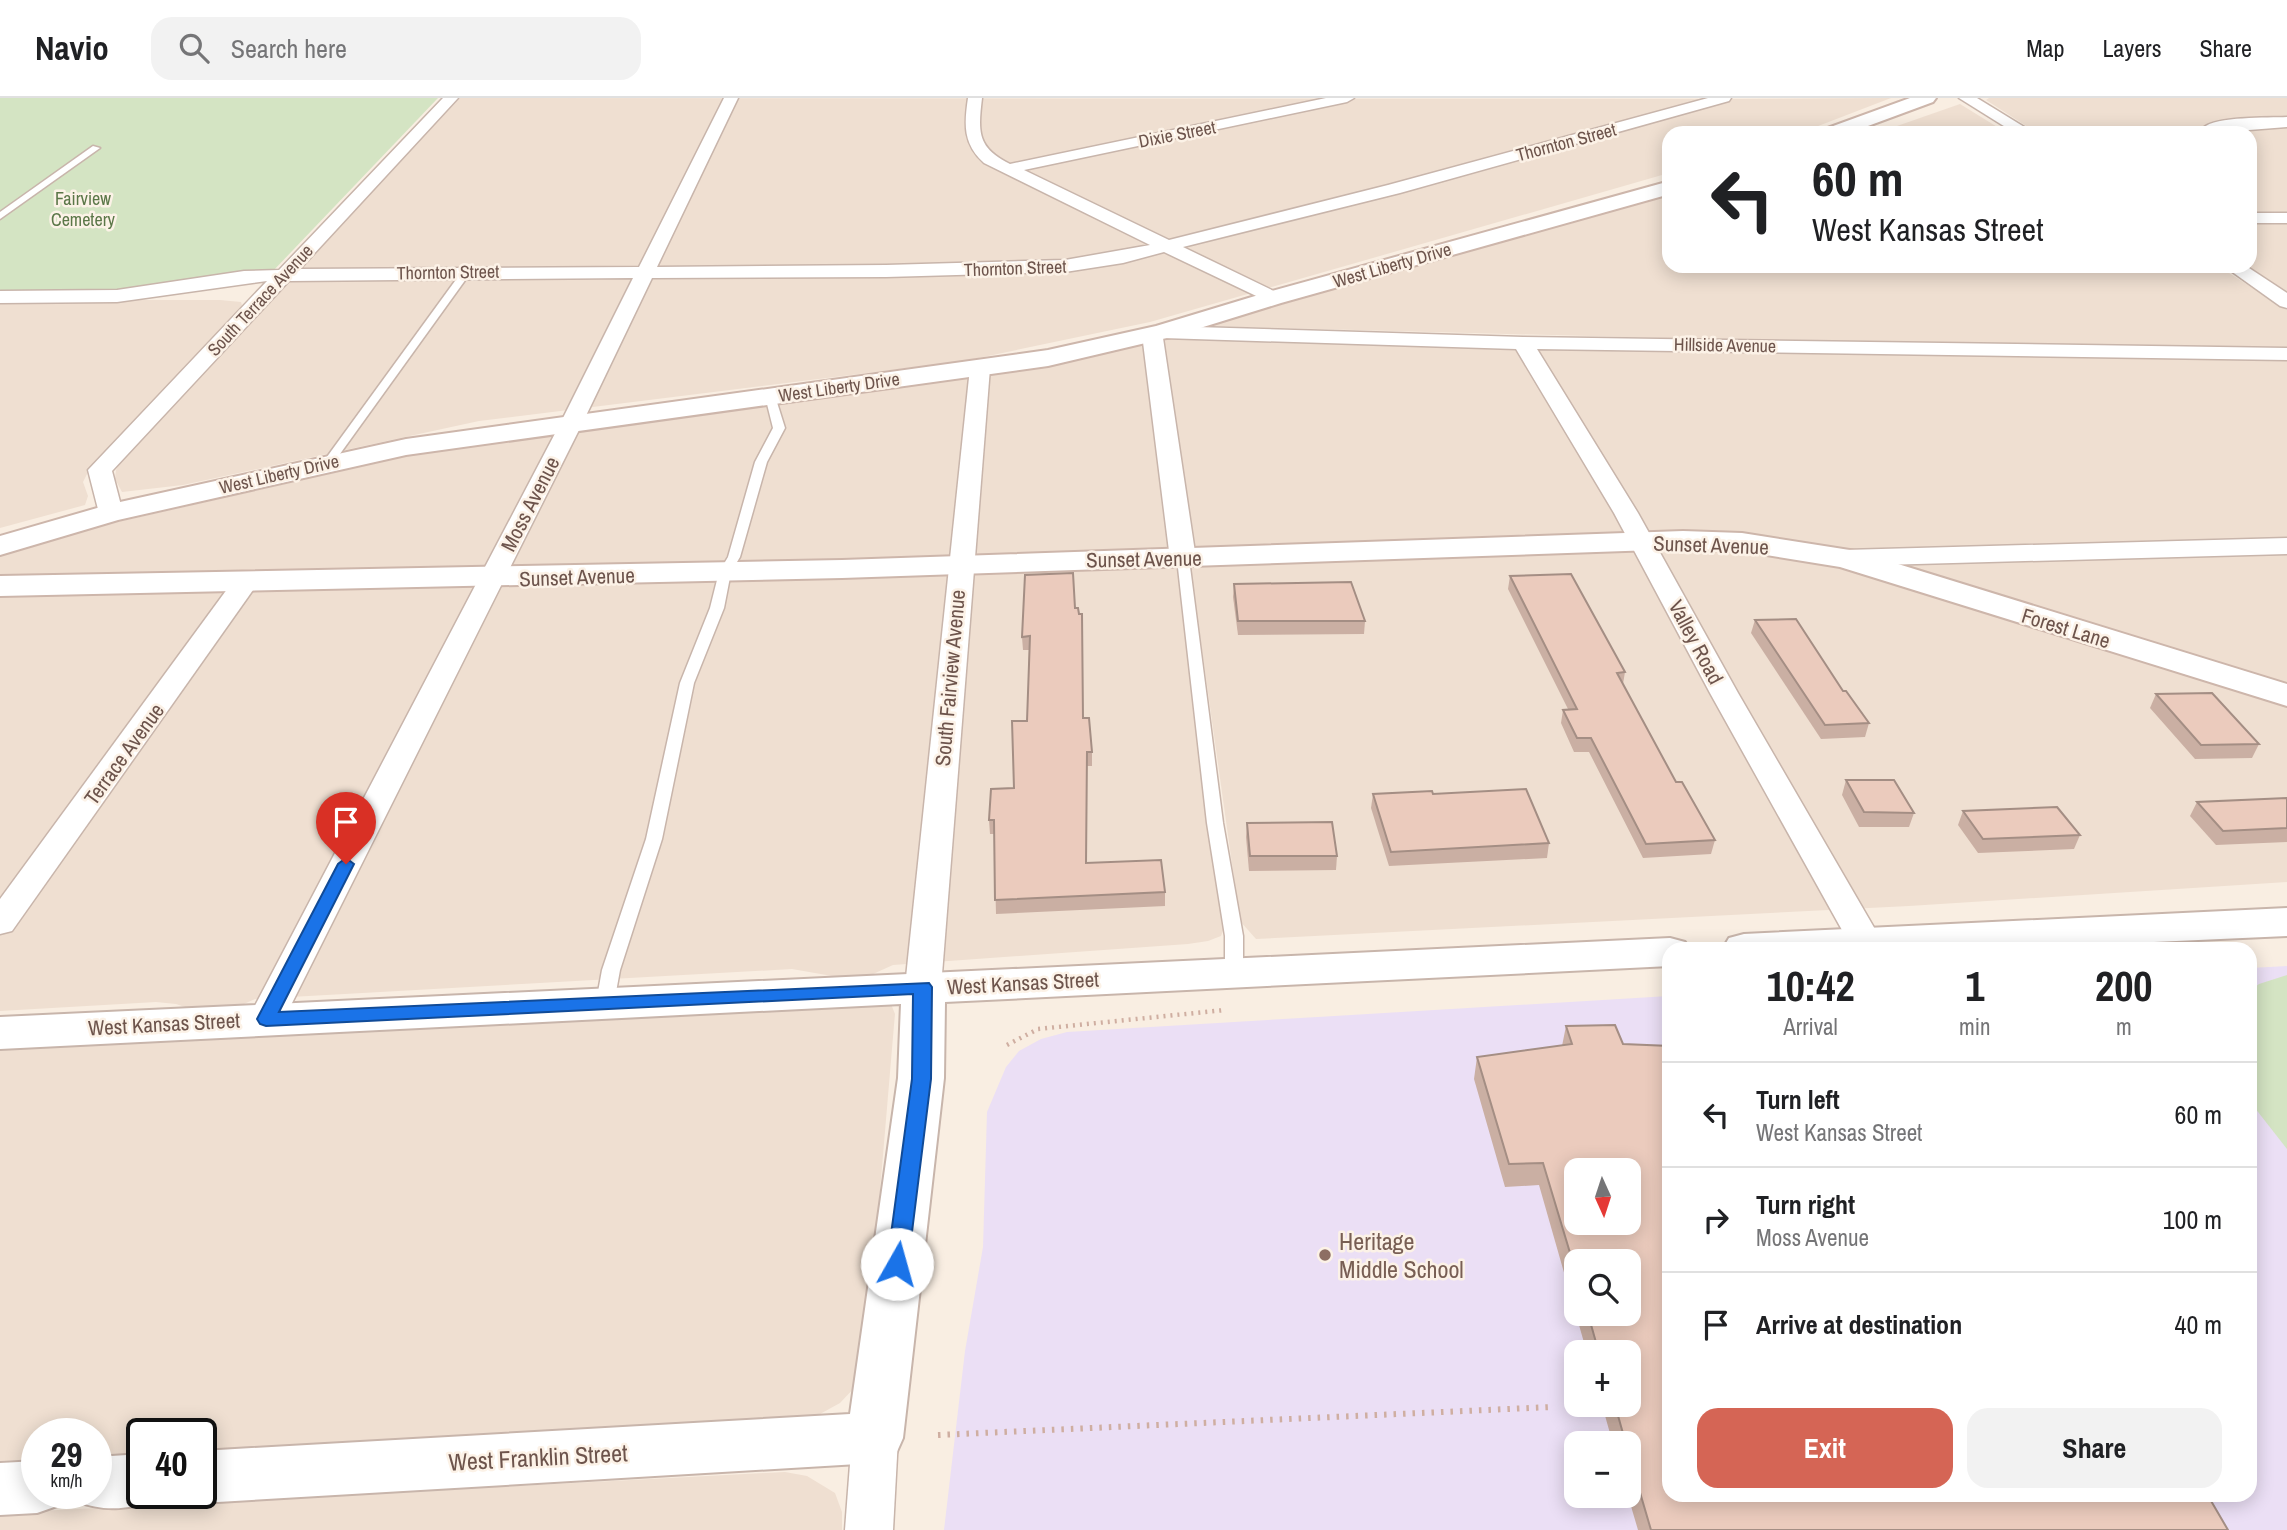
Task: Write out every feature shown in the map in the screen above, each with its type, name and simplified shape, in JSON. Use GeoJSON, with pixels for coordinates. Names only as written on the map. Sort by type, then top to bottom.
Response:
{"type":"FeatureCollection","features":[{"type":"Feature","properties":{"kind":"main road"},"geometry":{"type":"LineString","coordinates":[[1851,126],[1927,98]]}},
{"type":"Feature","properties":{"kind":"main road","name":"West Liberty Drive"},"geometry":{"type":"LineString","coordinates":[[0,546],[111,513],[406,447],[1048,358],[1157,333],[1662,189]]}},
{"type":"Feature","properties":{"kind":"main road","name":"Sunset Avenue"},"geometry":{"type":"LineString","coordinates":[[0,586],[492,580],[1642,542],[1742,542],[1845,558]]}},
{"type":"Feature","properties":{"kind":"main road","name":"Forest Lane"},"geometry":{"type":"LineString","coordinates":[[1845,558],[2287,695]]}},
{"type":"Feature","properties":{"kind":"main road"},"geometry":{"type":"LineString","coordinates":[[1886,942],[2287,922]]}},
{"type":"Feature","properties":{"kind":"main road","name":"West Kansas Street"},"geometry":{"type":"LineString","coordinates":[[0,1033],[1662,952]]}},
{"type":"Feature","properties":{"kind":"main road"},"geometry":{"type":"LineString","coordinates":[[875,1438],[921,1079],[923,987]]}},
{"type":"Feature","properties":{"kind":"main road","name":"West Franklin Street"},"geometry":{"type":"LineString","coordinates":[[217,1476],[875,1438]]}},
{"type":"Feature","properties":{"kind":"main road"},"geometry":{"type":"LineString","coordinates":[[0,1489],[21,1488]]}},
{"type":"Feature","properties":{"kind":"street","name":"South Terrace Avenue"},"geometry":{"type":"LineString","coordinates":[[111,513],[100,470],[451,98]]}},
{"type":"Feature","properties":{"kind":"street","name":"Moss Avenue"},"geometry":{"type":"LineString","coordinates":[[266,1019],[571,424],[731,98]]}},
{"type":"Feature","properties":{"kind":"street"},"geometry":{"type":"LineString","coordinates":[[975,98],[972,129],[974,144],[979,152],[1165,247],[1273,298]]}},
{"type":"Feature","properties":{"kind":"street","name":"Dixie Street"},"geometry":{"type":"LineString","coordinates":[[1008,169],[1347,98]]}},
{"type":"Feature","properties":{"kind":"street","name":"Thornton Street"},"geometry":{"type":"LineString","coordinates":[[117,296],[244,277],[284,275],[1017,270],[1095,262],[1394,189],[1724,98]]}},
{"type":"Feature","properties":{"kind":"street"},"geometry":{"type":"LineString","coordinates":[[1966,98],[2014,126]]}},
{"type":"Feature","properties":{"kind":"street"},"geometry":{"type":"LineString","coordinates":[[2227,126],[2287,122]]}},
{"type":"Feature","properties":{"kind":"street"},"geometry":{"type":"LineString","coordinates":[[2257,218],[2287,218]]}},
{"type":"Feature","properties":{"kind":"street"},"geometry":{"type":"LineString","coordinates":[[2244,273],[2287,302]]}},
{"type":"Feature","properties":{"kind":"street"},"geometry":{"type":"LineString","coordinates":[[0,297],[234,296],[261,300]]}},
{"type":"Feature","properties":{"kind":"street"},"geometry":{"type":"LineString","coordinates":[[1157,333],[1183,559]]}},
{"type":"Feature","properties":{"kind":"street","name":"Hillside Avenue"},"geometry":{"type":"LineString","coordinates":[[1157,333],[1523,343],[2287,354]]}},
{"type":"Feature","properties":{"kind":"street","name":"Valley Road"},"geometry":{"type":"LineString","coordinates":[[1523,343],[1642,542],[1865,942]]}},
{"type":"Feature","properties":{"kind":"street","name":"South Fairview Avenue"},"geometry":{"type":"LineString","coordinates":[[923,987],[979,368]]}},
{"type":"Feature","properties":{"kind":"street","name":"Sunset Avenue"},"geometry":{"type":"LineString","coordinates":[[1845,558],[2287,546]]}},
{"type":"Feature","properties":{"kind":"street","name":"Terrace Avenue"},"geometry":{"type":"LineString","coordinates":[[0,923],[245,583]]}},
{"type":"Feature","properties":{"kind":"street"},"geometry":{"type":"LineString","coordinates":[[869,1530],[875,1438]]}},
{"type":"Feature","properties":{"kind":"lane"},"geometry":{"type":"LineString","coordinates":[[0,216],[96,148]]}},
{"type":"Feature","properties":{"kind":"lane"},"geometry":{"type":"LineString","coordinates":[[328,463],[466,272]]}},
{"type":"Feature","properties":{"kind":"lane"},"geometry":{"type":"LineString","coordinates":[[606,1003],[611,971],[654,839],[687,683],[717,608],[725,572],[734,557],[761,462],[779,428],[770,397]]}},
{"type":"Feature","properties":{"kind":"lane"},"geometry":{"type":"LineString","coordinates":[[1183,559],[1215,823],[1234,936],[1234,973]]}},
{"type":"Feature","properties":{"kind":"path"},"geometry":{"type":"LineString","coordinates":[[939,1435],[1552,1407]]}},
{"type":"Feature","properties":{"kind":"shaded area"},"geometry":{"type":"Polygon","coordinates":[[[460,98],[1891,98],[1818,126],[1662,126],[1662,175],[1150,322],[964,361],[479,421],[183,485],[122,492],[115,479],[122,458],[460,98]]]}},
{"type":"Feature","properties":{"kind":"shaded area"},"geometry":{"type":"Polygon","coordinates":[[[2287,98],[2287,294],[2255,273],[2257,273],[2257,126],[2026,126],[1986,100],[2287,98]]]}},
{"type":"Feature","properties":{"kind":"shaded area"},"geometry":{"type":"Polygon","coordinates":[[[1960,104],[1996,126],[1897,126],[1960,104]]]}},
{"type":"Feature","properties":{"kind":"shaded area"},"geometry":{"type":"Polygon","coordinates":[[[1662,196],[1662,273],[2229,273],[2287,310],[2287,347],[1740,340],[1206,326],[1662,196]]]}},
{"type":"Feature","properties":{"kind":"shaded area"},"geometry":{"type":"Polygon","coordinates":[[[0,300],[220,300],[241,302],[243,309],[88,472],[83,482],[88,496],[85,505],[0,528],[0,300]]]}},
{"type":"Feature","properties":{"kind":"shaded area"},"geometry":{"type":"Polygon","coordinates":[[[1172,337],[2287,357],[2287,882],[1909,906],[1256,939],[1240,921],[1191,571],[1161,350],[1162,343],[1172,337]]]}},
{"type":"Feature","properties":{"kind":"shaded area"},"geometry":{"type":"Polygon","coordinates":[[[1134,346],[1148,346],[1151,350],[1224,928],[1221,936],[1188,944],[893,965],[873,974],[856,976],[832,976],[792,969],[255,999],[237,1007],[197,1011],[176,1004],[156,1002],[0,1011],[0,554],[60,535],[425,452],[998,373],[1134,346]]]}},
{"type":"Feature","properties":{"kind":"shaded area","name":"Heritage Middle School"},"geometry":{"type":"Polygon","coordinates":[[[2287,966],[2287,1530],[944,1530],[965,1351],[983,1247],[987,1112],[1006,1067],[1019,1051],[1041,1039],[1067,1032],[1662,996],[1662,1502],[2257,1502],[2257,968],[2287,966]]]}},
{"type":"Feature","properties":{"kind":"shaded area"},"geometry":{"type":"Polygon","coordinates":[[[891,1004],[895,1014],[865,1368],[856,1386],[840,1403],[820,1414],[798,1421],[217,1450],[217,1418],[126,1418],[126,1455],[112,1455],[112,1418],[21,1418],[21,1460],[0,1461],[0,1041],[891,1004]]]}},
{"type":"Feature","properties":{"kind":"shaded area"},"geometry":{"type":"Polygon","coordinates":[[[785,1472],[807,1476],[835,1493],[842,1512],[842,1530],[0,1530],[0,1513],[126,1506],[126,1509],[217,1509],[217,1502],[785,1472]]]}},
{"type":"Feature","properties":{"kind":"green space","name":"Fairview Cemetery"},"geometry":{"type":"Polygon","coordinates":[[[0,98],[438,98],[273,271],[109,290],[0,290],[0,98]]]}},
{"type":"Feature","properties":{"kind":"green space"},"geometry":{"type":"Polygon","coordinates":[[[2287,975],[2287,1149],[2257,1111],[2259,984],[2287,975]]]}},
{"type":"Feature","properties":{"kind":"building"},"geometry":{"type":"Polygon","coordinates":[[[1073,573],[1075,608],[1082,614],[1083,718],[1089,718],[1092,752],[1087,752],[1086,863],[1161,860],[1165,892],[995,900],[994,820],[989,820],[991,789],[1014,788],[1012,721],[1027,721],[1030,636],[1022,637],[1025,575],[1073,573]]]}},
{"type":"Feature","properties":{"kind":"building"},"geometry":{"type":"Polygon","coordinates":[[[1571,574],[1625,672],[1617,673],[1676,782],[1682,782],[1715,840],[1646,844],[1591,738],[1577,738],[1563,710],[1577,709],[1510,576],[1571,574]]]}},
{"type":"Feature","properties":{"kind":"building"},"geometry":{"type":"Polygon","coordinates":[[[1351,582],[1365,621],[1238,621],[1234,584],[1351,582]]]}},
{"type":"Feature","properties":{"kind":"building"},"geometry":{"type":"Polygon","coordinates":[[[1796,619],[1843,691],[1846,691],[1869,723],[1825,725],[1755,620],[1796,619]]]}},
{"type":"Feature","properties":{"kind":"building"},"geometry":{"type":"Polygon","coordinates":[[[2212,693],[2259,744],[2201,745],[2156,694],[2212,693]]]}},
{"type":"Feature","properties":{"kind":"building"},"geometry":{"type":"Polygon","coordinates":[[[1846,780],[1894,780],[1914,813],[1864,812],[1846,780]]]}},
{"type":"Feature","properties":{"kind":"building"},"geometry":{"type":"Polygon","coordinates":[[[1526,789],[1549,843],[1391,852],[1373,794],[1432,791],[1433,794],[1526,789]]]}},
{"type":"Feature","properties":{"kind":"building"},"geometry":{"type":"Polygon","coordinates":[[[2287,798],[2287,828],[2223,831],[2197,802],[2287,798]]]}},
{"type":"Feature","properties":{"kind":"building"},"geometry":{"type":"Polygon","coordinates":[[[2057,807],[2080,835],[1983,839],[1963,811],[2057,807]]]}},
{"type":"Feature","properties":{"kind":"building"},"geometry":{"type":"Polygon","coordinates":[[[1332,822],[1337,856],[1250,856],[1247,823],[1332,822]]]}},
{"type":"Feature","properties":{"kind":"building","name":"Heritage Middle School"},"geometry":{"type":"Polygon","coordinates":[[[1615,1025],[1623,1044],[1662,1046],[1662,1502],[2212,1502],[2228,1530],[1651,1530],[1641,1496],[1641,1431],[1622,1431],[1618,1417],[1641,1417],[1641,1340],[1595,1340],[1591,1326],[1641,1326],[1641,1249],[1569,1249],[1565,1236],[1642,1236],[1642,1158],[1564,1158],[1564,1233],[1543,1163],[1509,1164],[1477,1057],[1572,1044],[1566,1026],[1615,1025]]]}},
{"type":"Feature","properties":{"kind":"place","name":"Heritage Middle School"},"geometry":{"type":"Point","coordinates":[1325,1255]}},
{"type":"Feature","properties":{"kind":"route"},"geometry":{"type":"LineString","coordinates":[[346,864],[266,1019],[923,987],[921,1079],[897,1264]]}}]}
